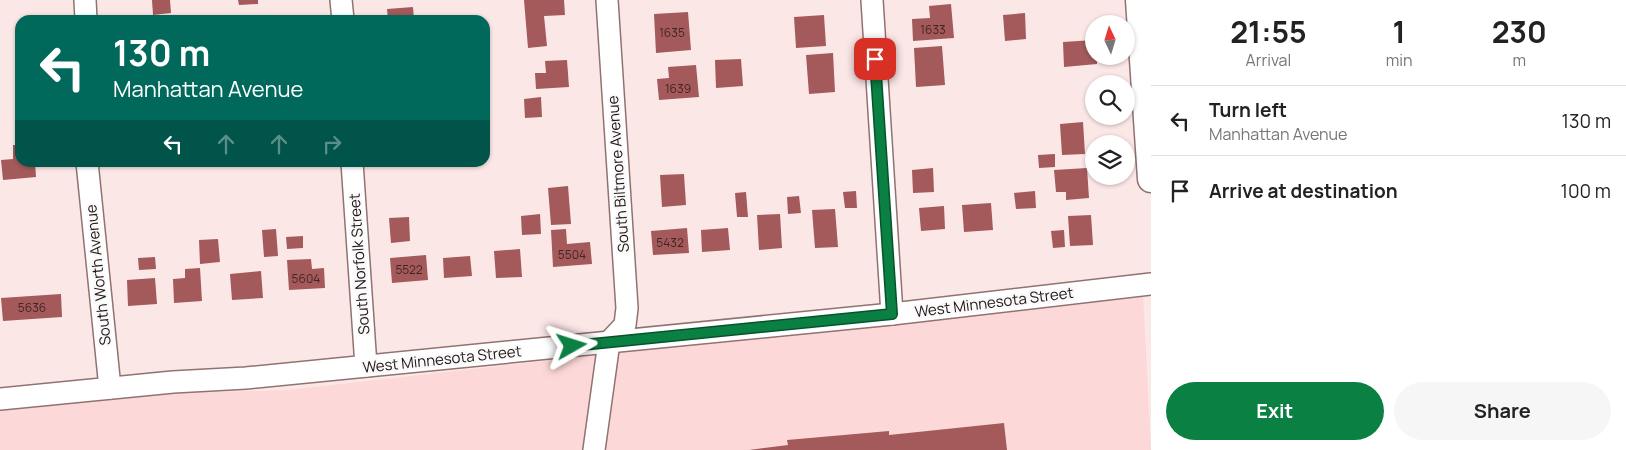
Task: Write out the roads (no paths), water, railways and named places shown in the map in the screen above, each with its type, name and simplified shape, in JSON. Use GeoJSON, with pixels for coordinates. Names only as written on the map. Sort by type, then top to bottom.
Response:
{"type":"FeatureCollection","features":[{"type":"Feature","properties":{"kind":"main road"},"geometry":{"type":"LineString","coordinates":[[1139,0],[1151,179]]}},
{"type":"Feature","properties":{"kind":"street"},"geometry":{"type":"LineString","coordinates":[[85,0],[86,15]]}},
{"type":"Feature","properties":{"kind":"street"},"geometry":{"type":"LineString","coordinates":[[341,0],[342,15]]}},
{"type":"Feature","properties":{"kind":"street","name":"South Biltmore Avenue"},"geometry":{"type":"LineString","coordinates":[[607,0],[627,305],[625,325],[610,342]]}},
{"type":"Feature","properties":{"kind":"street"},"geometry":{"type":"LineString","coordinates":[[872,0],[892,314]]}},
{"type":"Feature","properties":{"kind":"street","name":"South Worth Avenue"},"geometry":{"type":"LineString","coordinates":[[88,167],[110,388]]}},
{"type":"Feature","properties":{"kind":"street","name":"South Norfolk Street"},"geometry":{"type":"LineString","coordinates":[[352,167],[366,366]]}},
{"type":"Feature","properties":{"kind":"street","name":"West Minnesota Street"},"geometry":{"type":"LineString","coordinates":[[0,399],[366,366],[892,314],[1151,284]]}},
{"type":"Feature","properties":{"kind":"street"},"geometry":{"type":"LineString","coordinates":[[594,450],[610,342]]}}]}
